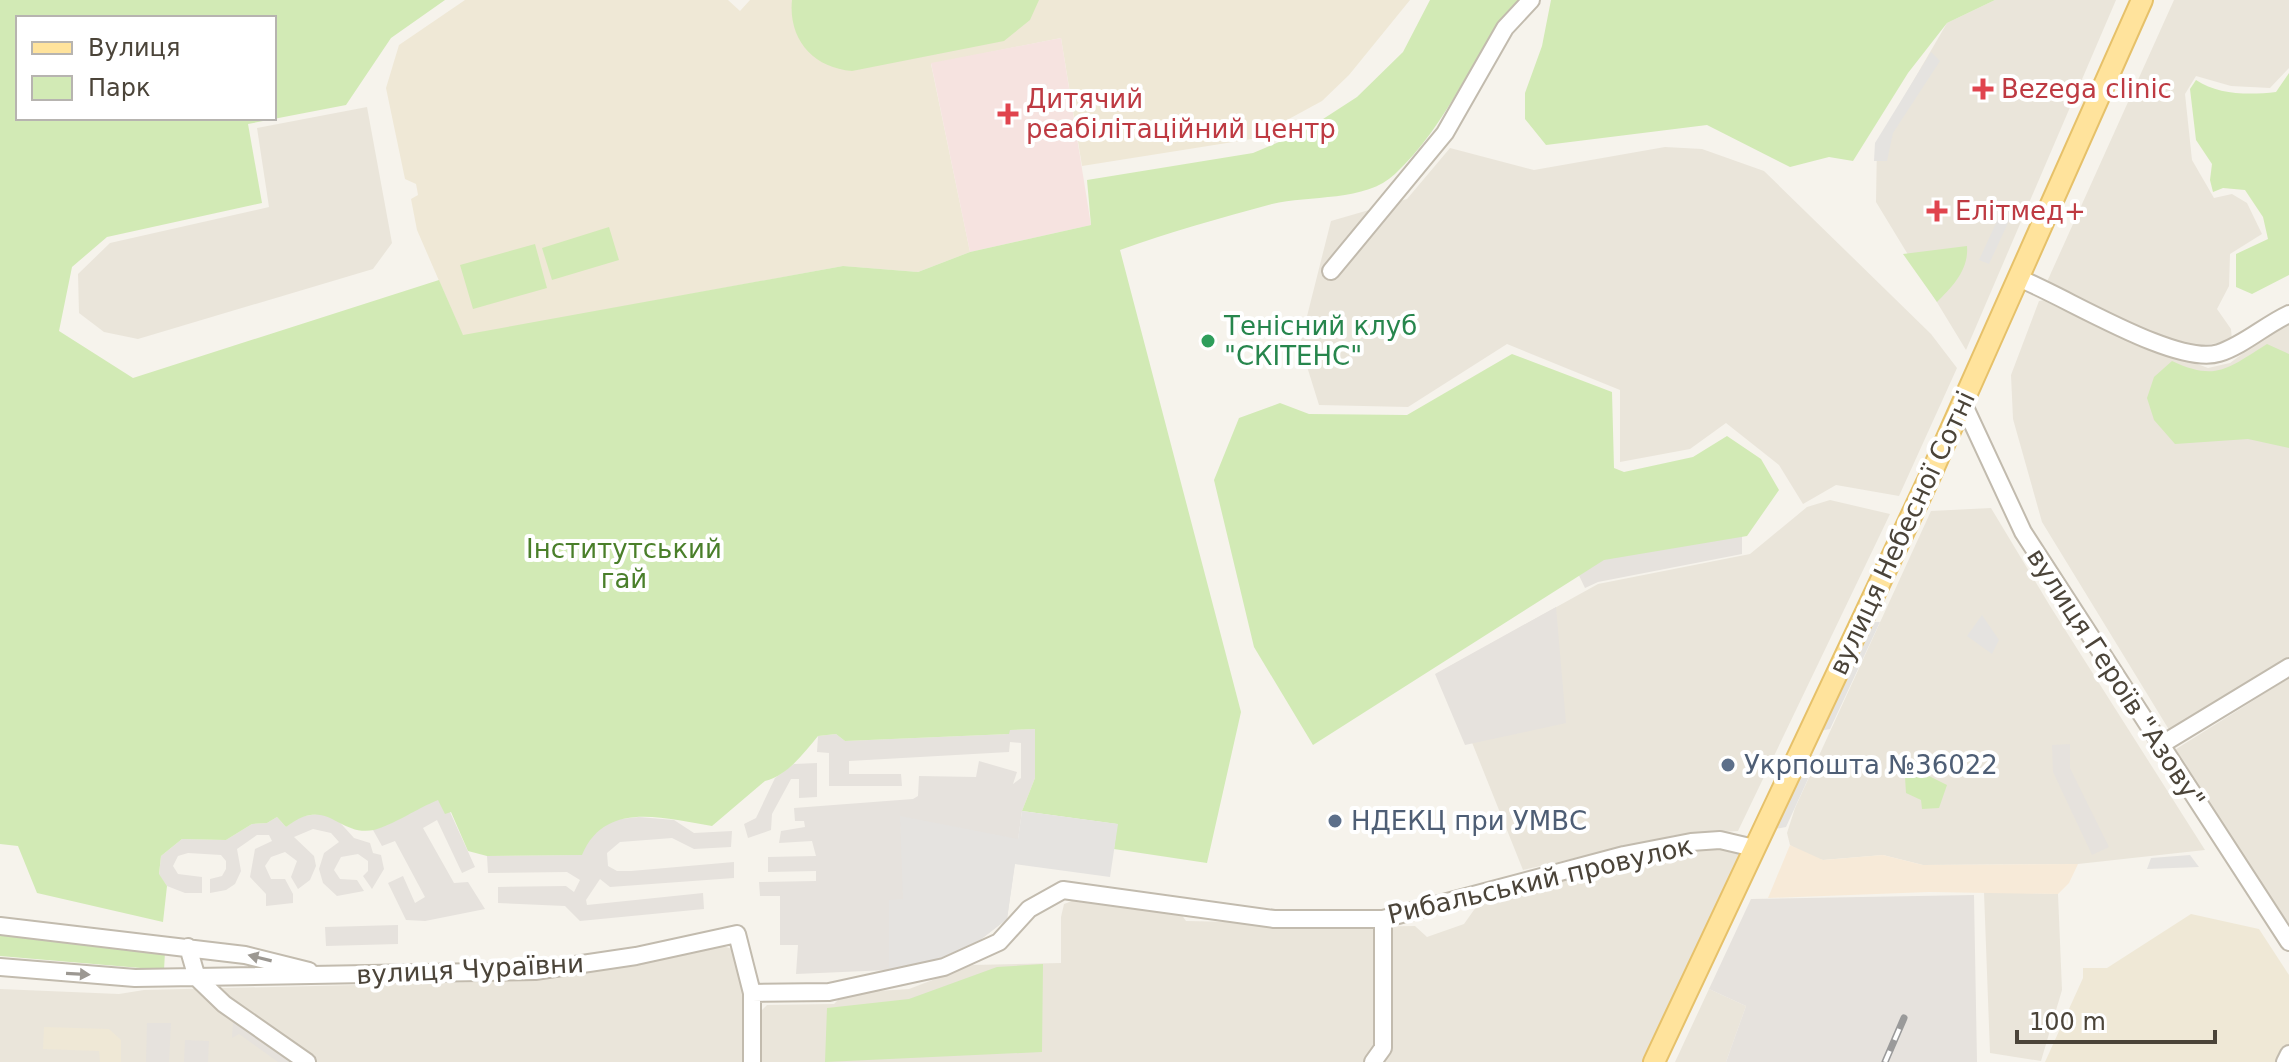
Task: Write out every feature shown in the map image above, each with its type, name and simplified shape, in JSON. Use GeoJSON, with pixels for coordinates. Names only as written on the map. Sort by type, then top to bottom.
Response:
{"type":"FeatureCollection","features":[{"type":"Feature","properties":{"kind":"main road","name":"вулиця Небесної Сотні"},"geometry":{"type":"LineString","coordinates":[[1654,1062],[1963,403],[2142,0]]}},
{"type":"Feature","properties":{"kind":"street"},"geometry":{"type":"LineString","coordinates":[[1331,271],[1445,133],[1505,28],[1531,0]]}},
{"type":"Feature","properties":{"kind":"street"},"geometry":{"type":"LineString","coordinates":[[2018,278],[2141,336],[2191,354],[2217,353],[2237,346],[2265,325],[2289,314]]}},
{"type":"Feature","properties":{"kind":"street","name":"вулиця Героїв \"Азову\""},"geometry":{"type":"LineString","coordinates":[[1963,403],[2023,532],[2289,942]]}},
{"type":"Feature","properties":{"kind":"street"},"geometry":{"type":"LineString","coordinates":[[2159,746],[2289,667]]}},
{"type":"Feature","properties":{"kind":"street","name":"Рибальський провулок"},"geometry":{"type":"LineString","coordinates":[[752,993],[829,992],[944,967],[999,942],[1029,909],[1063,890],[1274,919],[1383,919],[1624,855],[1691,842],[1720,840],[1754,848]]}},
{"type":"Feature","properties":{"kind":"street"},"geometry":{"type":"LineString","coordinates":[[1373,1062],[1383,1048],[1383,919]]}},
{"type":"Feature","properties":{"kind":"street","name":"вулиця Чураївни"},"geometry":{"type":"LineString","coordinates":[[0,926],[245,955],[330,976]]}},
{"type":"Feature","properties":{"kind":"street","name":"вулиця Чураївни"},"geometry":{"type":"LineString","coordinates":[[0,967],[135,978],[535,971],[636,956],[737,934],[752,993]]}},
{"type":"Feature","properties":{"kind":"street"},"geometry":{"type":"LineString","coordinates":[[188,947],[197,978],[224,1004],[307,1062]]}},
{"type":"Feature","properties":{"kind":"street"},"geometry":{"type":"LineString","coordinates":[[752,993],[752,1062]]}},
{"type":"Feature","properties":{"kind":"street"},"geometry":{"type":"LineString","coordinates":[[2285,1062],[2289,1054]]}},
{"type":"Feature","properties":{"kind":"shaded area"},"geometry":{"type":"Polygon","coordinates":[[[465,0],[728,0],[740,11],[750,0],[1410,0],[1349,75],[1322,101],[1252,139],[1082,166],[1061,38],[931,64],[970,252],[918,272],[843,266],[463,336],[417,230],[411,199],[418,195],[416,184],[405,179],[386,88],[399,45],[465,0]]]}},
{"type":"Feature","properties":{"kind":"shaded area"},"geometry":{"type":"Polygon","coordinates":[[[1995,0],[2116,0],[1966,350],[1876,202],[1877,143],[1947,23],[1995,0]]]}},
{"type":"Feature","properties":{"kind":"shaded area"},"geometry":{"type":"Polygon","coordinates":[[[2174,0],[2289,0],[2289,68],[2270,88],[2231,86],[2196,76],[2185,94],[2192,160],[2214,198],[2232,194],[2247,203],[2262,234],[2230,254],[2229,286],[2217,309],[2231,329],[2232,341],[2197,346],[2155,336],[2046,284],[2174,0]]]}},
{"type":"Feature","properties":{"kind":"shaded area","name":"Дитячий реабілітаційний центр"},"geometry":{"type":"Polygon","coordinates":[[[1061,38],[1091,225],[970,252],[931,63],[1061,38]]]}},
{"type":"Feature","properties":{"kind":"shaded area"},"geometry":{"type":"Polygon","coordinates":[[[1931,52],[1940,61],[1893,133],[1887,161],[1874,161],[1875,143],[1931,52]]]}},
{"type":"Feature","properties":{"kind":"shaded area"},"geometry":{"type":"Polygon","coordinates":[[[367,107],[392,243],[373,269],[138,339],[104,332],[79,313],[78,274],[110,243],[269,207],[257,128],[367,107]]]}},
{"type":"Feature","properties":{"kind":"shaded area"},"geometry":{"type":"Polygon","coordinates":[[[1665,147],[1702,149],[1764,171],[1931,334],[1957,368],[1899,496],[1836,485],[1803,504],[1779,465],[1726,423],[1690,449],[1620,462],[1620,390],[1507,344],[1408,407],[1319,405],[1300,344],[1331,221],[1407,199],[1450,148],[1534,170],[1665,147]]]}},
{"type":"Feature","properties":{"kind":"shaded area"},"geometry":{"type":"Polygon","coordinates":[[[2004,206],[2014,210],[1989,264],[1979,260],[2004,206]]]}},
{"type":"Feature","properties":{"kind":"shaded area"},"geometry":{"type":"Polygon","coordinates":[[[2052,299],[2144,344],[2208,368],[2230,363],[2289,319],[2289,662],[2272,666],[2171,733],[2042,522],[2013,419],[2011,375],[2039,301],[2052,299]]]}},
{"type":"Feature","properties":{"kind":"shaded area"},"geometry":{"type":"Polygon","coordinates":[[[1830,500],[1890,514],[1738,831],[1676,835],[1523,870],[1443,670],[1598,584],[1750,554],[1807,507],[1830,500]]]}},
{"type":"Feature","properties":{"kind":"shaded area"},"geometry":{"type":"Polygon","coordinates":[[[1991,508],[2205,850],[2078,864],[1923,865],[1883,855],[1823,860],[1807,856],[1790,845],[1787,833],[1795,808],[1931,511],[1991,508]]]}},
{"type":"Feature","properties":{"kind":"shaded area"},"geometry":{"type":"Polygon","coordinates":[[[1752,512],[1742,537],[1742,554],[1598,582],[1585,588],[1572,561],[1752,512]]]}},
{"type":"Feature","properties":{"kind":"shaded area"},"geometry":{"type":"Polygon","coordinates":[[[1556,607],[1566,723],[1465,745],[1435,674],[1556,607]]]}},
{"type":"Feature","properties":{"kind":"shaded area"},"geometry":{"type":"Polygon","coordinates":[[[1982,615],[1999,640],[1992,654],[1967,636],[1982,615]]]}},
{"type":"Feature","properties":{"kind":"shaded area"},"geometry":{"type":"Polygon","coordinates":[[[1861,622],[1880,622],[1830,729],[1809,733],[1861,622]]]}},
{"type":"Feature","properties":{"kind":"shaded area"},"geometry":{"type":"Polygon","coordinates":[[[2289,678],[2289,924],[2173,751],[2289,678]]]}},
{"type":"Feature","properties":{"kind":"shaded area"},"geometry":{"type":"Polygon","coordinates":[[[1036,729],[1035,778],[1022,811],[1007,919],[980,940],[936,960],[889,970],[796,974],[798,945],[780,945],[780,896],[760,896],[759,882],[816,881],[816,871],[768,872],[768,857],[816,856],[812,841],[779,843],[781,831],[805,827],[804,821],[795,821],[794,808],[913,799],[918,796],[919,776],[976,777],[979,761],[1017,772],[1013,784],[1021,778],[1021,743],[1010,742],[1009,752],[849,761],[849,774],[901,774],[902,786],[829,786],[829,753],[817,752],[818,736],[836,734],[845,741],[1009,734],[1009,730],[1036,729]]]}},
{"type":"Feature","properties":{"kind":"shaded area"},"geometry":{"type":"Polygon","coordinates":[[[2070,744],[2070,768],[2109,847],[2092,855],[2053,772],[2052,745],[2070,744]]]}},
{"type":"Feature","properties":{"kind":"shaded area"},"geometry":{"type":"Polygon","coordinates":[[[1819,755],[1786,827],[1763,831],[1798,756],[1819,755]]]}},
{"type":"Feature","properties":{"kind":"shaded area"},"geometry":{"type":"Polygon","coordinates":[[[817,763],[817,797],[799,798],[799,779],[791,779],[772,814],[771,830],[748,838],[744,824],[756,818],[775,778],[794,764],[817,763]]]}},
{"type":"Feature","properties":{"kind":"shaded area"},"geometry":{"type":"Polygon","coordinates":[[[438,799],[450,812],[475,867],[462,873],[437,820],[423,828],[454,883],[468,882],[485,909],[425,921],[406,920],[388,883],[403,876],[415,903],[425,897],[395,841],[382,846],[373,830],[438,799]]]}},
{"type":"Feature","properties":{"kind":"shaded area"},"geometry":{"type":"Polygon","coordinates":[[[1022,811],[1118,824],[1110,877],[1015,864],[1007,919],[980,940],[936,960],[889,970],[889,900],[903,899],[900,816],[1018,839],[1022,811]]]}},
{"type":"Feature","properties":{"kind":"shaded area"},"geometry":{"type":"Polygon","coordinates":[[[323,813],[335,817],[354,838],[370,843],[373,853],[381,855],[384,869],[372,889],[363,876],[368,871],[368,861],[358,854],[341,857],[334,870],[340,879],[357,880],[364,891],[337,896],[323,883],[319,869],[324,853],[339,842],[331,833],[313,829],[294,837],[314,856],[316,866],[310,880],[298,889],[291,877],[297,861],[285,852],[271,857],[265,866],[271,879],[285,879],[293,894],[293,903],[266,906],[266,894],[250,877],[255,849],[272,841],[269,835],[257,835],[237,849],[241,871],[235,884],[226,890],[210,893],[210,879],[222,876],[226,869],[226,861],[221,855],[188,853],[178,856],[173,866],[178,874],[202,877],[202,893],[185,893],[167,886],[159,875],[161,856],[182,839],[226,840],[252,824],[267,823],[277,817],[286,827],[299,817],[323,813]]]}},
{"type":"Feature","properties":{"kind":"shaded area"},"geometry":{"type":"Polygon","coordinates":[[[639,817],[674,820],[694,833],[732,831],[731,847],[694,849],[672,838],[620,842],[607,853],[608,866],[617,871],[631,871],[734,862],[734,878],[610,887],[600,879],[586,900],[587,905],[703,893],[704,909],[580,921],[565,906],[498,903],[498,887],[566,886],[574,892],[580,880],[567,872],[488,873],[487,856],[581,855],[590,835],[612,820],[639,817]]]}},
{"type":"Feature","properties":{"kind":"shaded area"},"geometry":{"type":"Polygon","coordinates":[[[1718,844],[1738,851],[1738,860],[1643,1062],[757,1062],[759,1013],[767,1005],[834,1004],[845,993],[909,989],[972,965],[1061,963],[1061,917],[1064,904],[1072,901],[1181,914],[1186,921],[1279,923],[1283,928],[1415,926],[1427,937],[1464,924],[1481,900],[1718,844]]]}},
{"type":"Feature","properties":{"kind":"shaded area"},"geometry":{"type":"Polygon","coordinates":[[[1790,845],[1823,860],[1883,855],[1923,865],[2078,864],[2069,883],[2058,894],[1929,892],[1768,898],[1790,845]]]}},
{"type":"Feature","properties":{"kind":"shaded area"},"geometry":{"type":"Polygon","coordinates":[[[2190,855],[2199,867],[2147,869],[2151,858],[2190,855]]]}},
{"type":"Feature","properties":{"kind":"shaded area"},"geometry":{"type":"Polygon","coordinates":[[[1984,892],[2058,894],[2062,990],[2041,1061],[1990,1053],[1984,892]]]}},
{"type":"Feature","properties":{"kind":"shaded area"},"geometry":{"type":"Polygon","coordinates":[[[1974,895],[1977,1062],[1726,1062],[1746,1006],[1709,989],[1751,899],[1974,895]]]}},
{"type":"Feature","properties":{"kind":"shaded area"},"geometry":{"type":"Polygon","coordinates":[[[2191,914],[2259,929],[2289,975],[2289,1046],[2281,1062],[2045,1062],[2083,978],[2083,968],[2107,968],[2191,914]]]}},
{"type":"Feature","properties":{"kind":"shaded area"},"geometry":{"type":"Polygon","coordinates":[[[398,925],[398,944],[326,946],[325,927],[398,925]]]}},
{"type":"Feature","properties":{"kind":"shaded area"},"geometry":{"type":"Polygon","coordinates":[[[720,945],[732,949],[744,990],[746,1062],[0,1062],[0,989],[119,994],[144,990],[522,981],[630,966],[720,945]]]}},
{"type":"Feature","properties":{"kind":"shaded area"},"geometry":{"type":"Polygon","coordinates":[[[1709,989],[1746,1006],[1726,1062],[1675,1062],[1709,989]]]}},
{"type":"Feature","properties":{"kind":"shaded area"},"geometry":{"type":"Polygon","coordinates":[[[233,1021],[244,1021],[302,1062],[278,1062],[239,1034],[232,1038],[233,1021]]]}},
{"type":"Feature","properties":{"kind":"shaded area"},"geometry":{"type":"Polygon","coordinates":[[[147,1023],[171,1023],[169,1062],[146,1062],[147,1023]]]}},
{"type":"Feature","properties":{"kind":"shaded area"},"geometry":{"type":"Polygon","coordinates":[[[44,1027],[109,1029],[121,1040],[121,1062],[100,1062],[99,1051],[43,1049],[44,1027]]]}},
{"type":"Feature","properties":{"kind":"shaded area"},"geometry":{"type":"Polygon","coordinates":[[[185,1040],[209,1041],[208,1062],[184,1062],[185,1040]]]}},
{"type":"Feature","properties":{"kind":"green space","name":"Інститутський гай"},"geometry":{"type":"Polygon","coordinates":[[[0,0],[445,0],[391,38],[346,105],[276,119],[276,16],[16,16],[16,120],[269,120],[248,124],[262,203],[107,237],[72,267],[59,331],[133,378],[439,280],[463,335],[843,266],[918,272],[970,252],[1091,225],[1087,180],[1253,153],[1303,132],[1357,97],[1403,52],[1430,0],[1518,0],[1430,134],[1414,155],[1383,183],[1353,193],[1272,204],[1120,250],[1241,712],[1207,863],[1114,849],[1117,824],[1022,811],[1035,778],[1035,729],[1010,730],[1009,734],[845,741],[836,734],[818,736],[788,769],[765,781],[712,826],[655,817],[620,820],[605,826],[592,838],[582,855],[487,856],[468,851],[451,812],[445,814],[438,800],[374,830],[361,831],[323,815],[300,818],[286,827],[277,817],[267,823],[252,824],[226,840],[182,839],[161,856],[159,874],[167,886],[163,922],[37,893],[18,846],[0,844],[0,0]]]}},
{"type":"Feature","properties":{"kind":"green space"},"geometry":{"type":"Polygon","coordinates":[[[792,0],[1039,0],[1030,20],[1004,41],[852,71],[826,64],[806,49],[794,27],[792,0]]]}},
{"type":"Feature","properties":{"kind":"green space"},"geometry":{"type":"Polygon","coordinates":[[[1551,0],[1995,0],[1947,23],[1908,73],[1853,161],[1829,157],[1790,167],[1707,125],[1546,145],[1525,119],[1525,93],[1542,46],[1551,0]]]}},
{"type":"Feature","properties":{"kind":"green space"},"geometry":{"type":"Polygon","coordinates":[[[2289,73],[2289,275],[2252,294],[2236,287],[2236,254],[2268,239],[2263,217],[2245,190],[2223,188],[2213,192],[2210,180],[2212,164],[2196,140],[2190,89],[2196,80],[2214,89],[2234,93],[2276,92],[2289,73]]]}},
{"type":"Feature","properties":{"kind":"green space"},"geometry":{"type":"Polygon","coordinates":[[[609,227],[619,260],[552,280],[542,248],[609,227]]]}},
{"type":"Feature","properties":{"kind":"green space"},"geometry":{"type":"Polygon","coordinates":[[[535,244],[547,288],[473,309],[460,265],[535,244]]]}},
{"type":"Feature","properties":{"kind":"green space"},"geometry":{"type":"Polygon","coordinates":[[[1967,246],[1962,270],[1937,302],[1903,254],[1967,246]]]}},
{"type":"Feature","properties":{"kind":"green space"},"geometry":{"type":"Polygon","coordinates":[[[2267,344],[2289,354],[2289,448],[2248,439],[2175,444],[2154,420],[2147,398],[2154,377],[2172,361],[2200,371],[2212,371],[2232,365],[2267,344]]]}},
{"type":"Feature","properties":{"kind":"green space"},"geometry":{"type":"Polygon","coordinates":[[[1512,354],[1612,392],[1614,468],[1624,472],[1693,457],[1727,436],[1761,459],[1779,490],[1747,536],[1604,560],[1313,745],[1254,647],[1214,480],[1239,418],[1280,403],[1309,414],[1407,415],[1512,354]]]}},
{"type":"Feature","properties":{"kind":"green space"},"geometry":{"type":"Polygon","coordinates":[[[1929,776],[1947,785],[1939,808],[1922,809],[1921,800],[1906,793],[1905,777],[1929,776]]]}},
{"type":"Feature","properties":{"kind":"green space"},"geometry":{"type":"Polygon","coordinates":[[[0,935],[165,952],[164,970],[0,956],[0,935]]]}},
{"type":"Feature","properties":{"kind":"green space"},"geometry":{"type":"Polygon","coordinates":[[[1043,964],[1042,1052],[825,1062],[827,1008],[909,999],[997,967],[1043,964]]]}},
{"type":"Feature","properties":{"kind":"railway"},"geometry":{"type":"LineString","coordinates":[[1885,1062],[1904,1018]]}},
{"type":"Feature","properties":{"kind":"place","name":"Bezega clinic"},"geometry":{"type":"Point","coordinates":[1983,89]}},
{"type":"Feature","properties":{"kind":"place","name":"Дитячий реабілітаційний центр"},"geometry":{"type":"Point","coordinates":[1008,114]}},
{"type":"Feature","properties":{"kind":"place","name":"Елітмед+"},"geometry":{"type":"Point","coordinates":[1937,211]}},
{"type":"Feature","properties":{"kind":"place","name":"Тенісний клуб \"СКІТЕНС\""},"geometry":{"type":"Point","coordinates":[1208,341]}},
{"type":"Feature","properties":{"kind":"place","name":"Укрпошта №36022"},"geometry":{"type":"Point","coordinates":[1728,765]}},
{"type":"Feature","properties":{"kind":"place","name":"НДЕКЦ при УМВС"},"geometry":{"type":"Point","coordinates":[1335,821]}}]}
